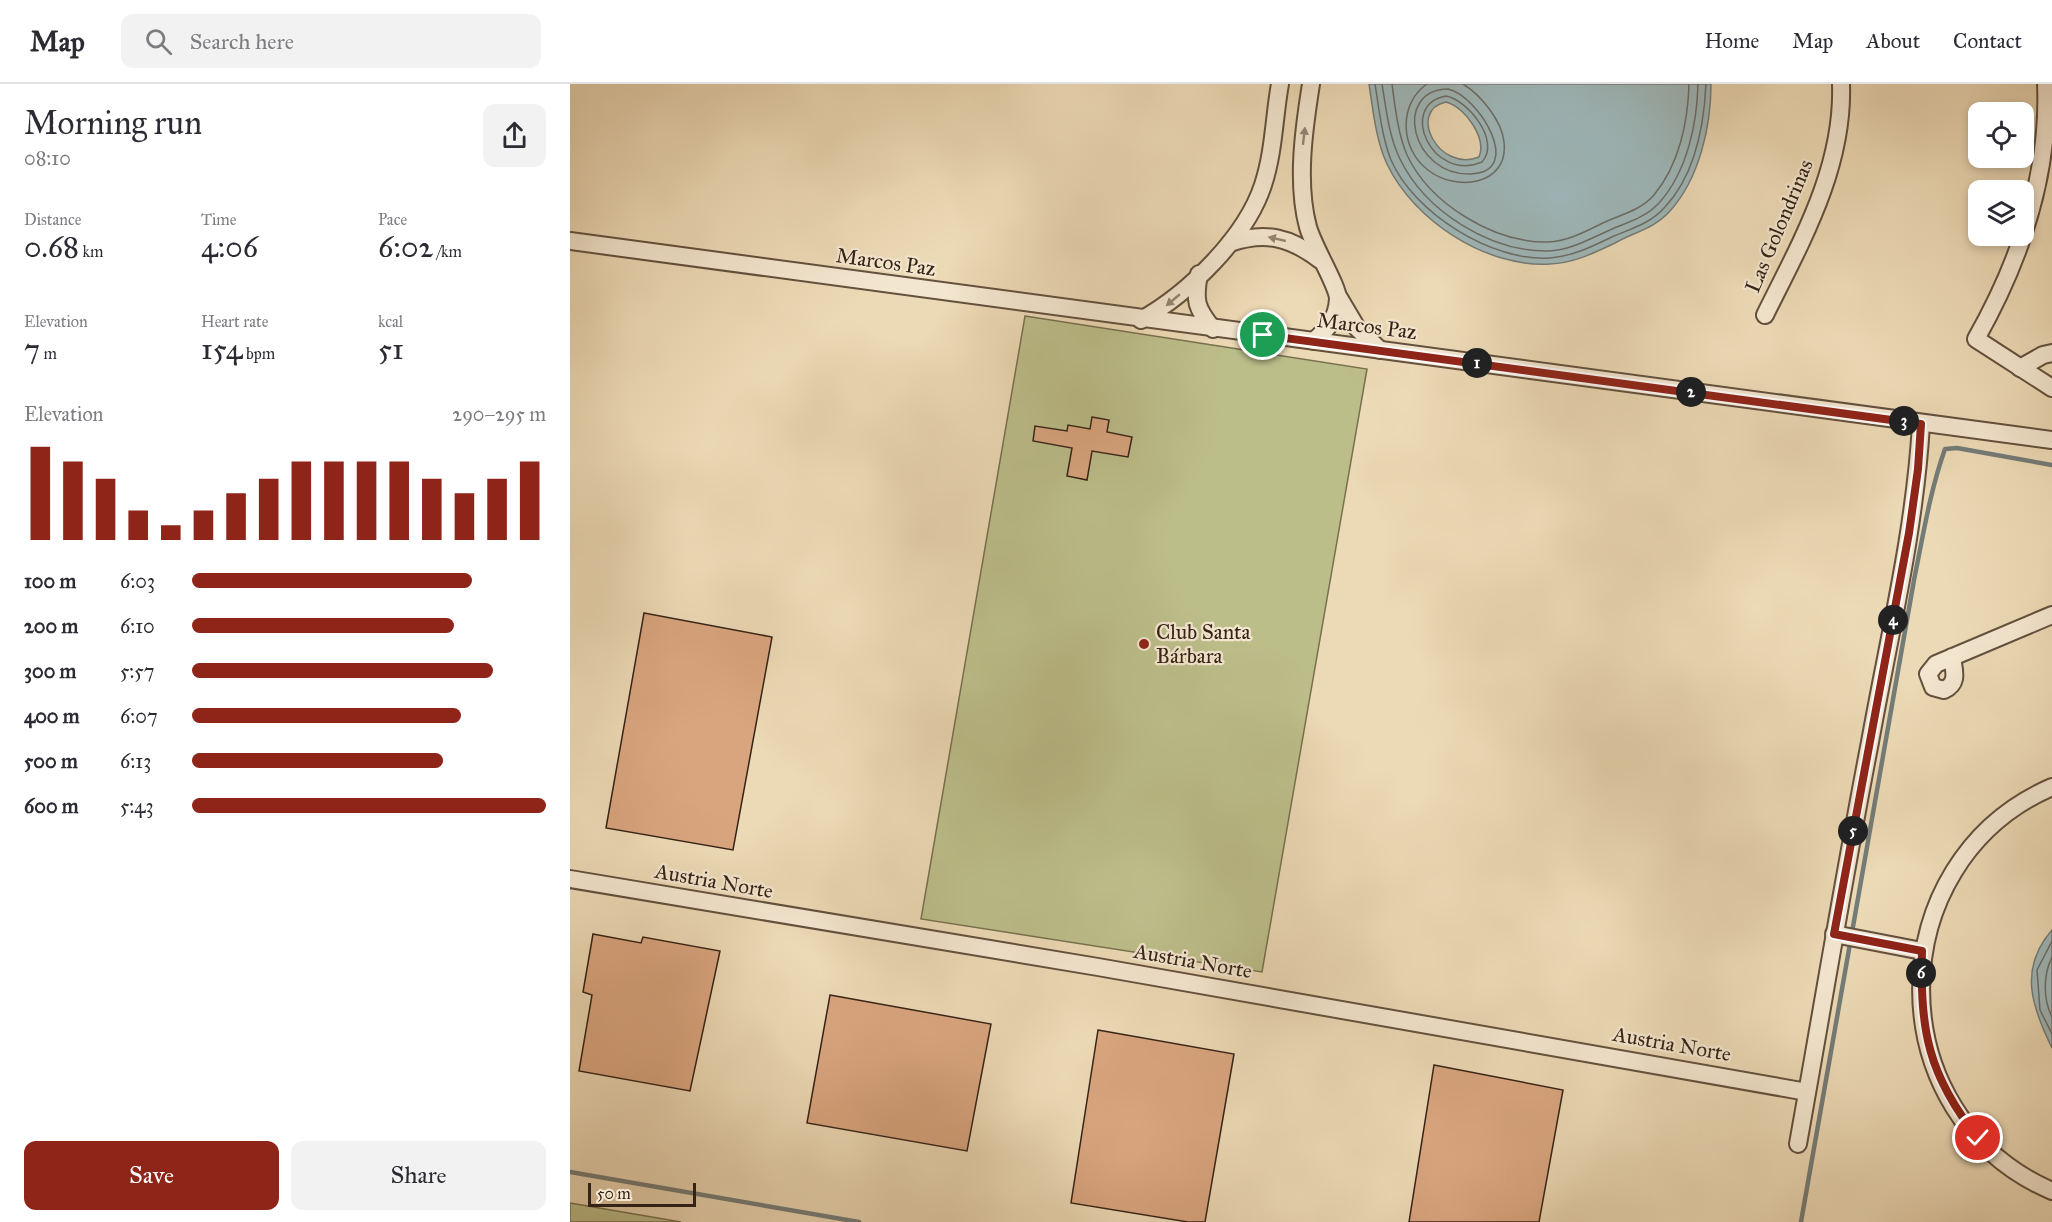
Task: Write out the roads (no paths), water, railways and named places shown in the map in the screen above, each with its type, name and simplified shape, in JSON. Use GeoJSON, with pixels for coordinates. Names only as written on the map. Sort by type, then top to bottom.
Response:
{"type":"FeatureCollection","features":[{"type":"Feature","properties":{"kind":"street"},"geometry":{"type":"LineString","coordinates":[[1142,320],[1176,298],[1229,243],[1254,209],[1264,184],[1271,151],[1280,84]]}},
{"type":"Feature","properties":{"kind":"street"},"geometry":{"type":"LineString","coordinates":[[1311,84],[1301,153],[1307,223],[1320,261],[1338,296],[1357,328],[1380,350]]}},
{"type":"Feature","properties":{"kind":"street","name":"Las Golondrinas"},"geometry":{"type":"LineString","coordinates":[[1765,315],[1825,185],[1838,132],[1841,84]]}},
{"type":"Feature","properties":{"kind":"street"},"geometry":{"type":"LineString","coordinates":[[2046,84],[2044,153],[2030,215],[2013,267],[1976,339],[2052,388]]}},
{"type":"Feature","properties":{"kind":"street"},"geometry":{"type":"LineString","coordinates":[[1229,243],[1251,236],[1283,239],[1307,250],[1320,261]]}},
{"type":"Feature","properties":{"kind":"street","name":"Marcos Paz"},"geometry":{"type":"LineString","coordinates":[[570,242],[2052,440]]}},
{"type":"Feature","properties":{"kind":"street"},"geometry":{"type":"LineString","coordinates":[[1199,274],[1195,294],[1197,306],[1214,329]]}},
{"type":"Feature","properties":{"kind":"street"},"geometry":{"type":"LineString","coordinates":[[1314,341],[1332,322],[1338,296]]}},
{"type":"Feature","properties":{"kind":"street"},"geometry":{"type":"LineString","coordinates":[[2020,368],[2052,352]]}},
{"type":"Feature","properties":{"kind":"street"},"geometry":{"type":"LineString","coordinates":[[1798,1144],[1838,935],[1909,533],[1918,469],[1921,424]]}},
{"type":"Feature","properties":{"kind":"street"},"geometry":{"type":"LineString","coordinates":[[1952,657],[2052,615]]}},
{"type":"Feature","properties":{"kind":"street"},"geometry":{"type":"LineString","coordinates":[[2052,788],[2019,803],[1998,820],[1976,843],[1942,893],[1922,951],[1923,1020],[1935,1071],[1947,1096],[1992,1154],[2018,1174],[2052,1191]]}},
{"type":"Feature","properties":{"kind":"street","name":"Austria Norte"},"geometry":{"type":"LineString","coordinates":[[570,879],[1203,985],[1807,1092]]}},
{"type":"Feature","properties":{"kind":"street"},"geometry":{"type":"LineString","coordinates":[[1838,935],[1922,951]]}},
{"type":"Feature","properties":{"kind":"water"},"geometry":{"type":"Polygon","coordinates":[[[1369,84],[1711,84],[1706,135],[1696,168],[1689,184],[1670,211],[1651,226],[1599,250],[1576,260],[1550,264],[1526,263],[1502,258],[1478,249],[1455,237],[1434,222],[1415,204],[1399,185],[1383,155],[1369,84]],[[1446,102],[1435,107],[1429,116],[1428,127],[1432,138],[1440,149],[1451,156],[1464,160],[1479,157],[1480,141],[1473,124],[1453,105],[1446,102]]]}},
{"type":"Feature","properties":{"kind":"water"},"geometry":{"type":"Polygon","coordinates":[[[2052,930],[2052,1048],[2034,1003],[2032,974],[2041,945],[2052,930]]]}},
{"type":"Feature","properties":{"kind":"waterway"},"geometry":{"type":"LineString","coordinates":[[1801,1222],[1914,580],[1927,514],[1945,449],[1957,448],[2052,465]]}},
{"type":"Feature","properties":{"kind":"waterway"},"geometry":{"type":"LineString","coordinates":[[570,1172],[859,1222]]}},
{"type":"Feature","properties":{"kind":"place","name":"Club Santa Bárbara"},"geometry":{"type":"Point","coordinates":[1144,644]}}]}
